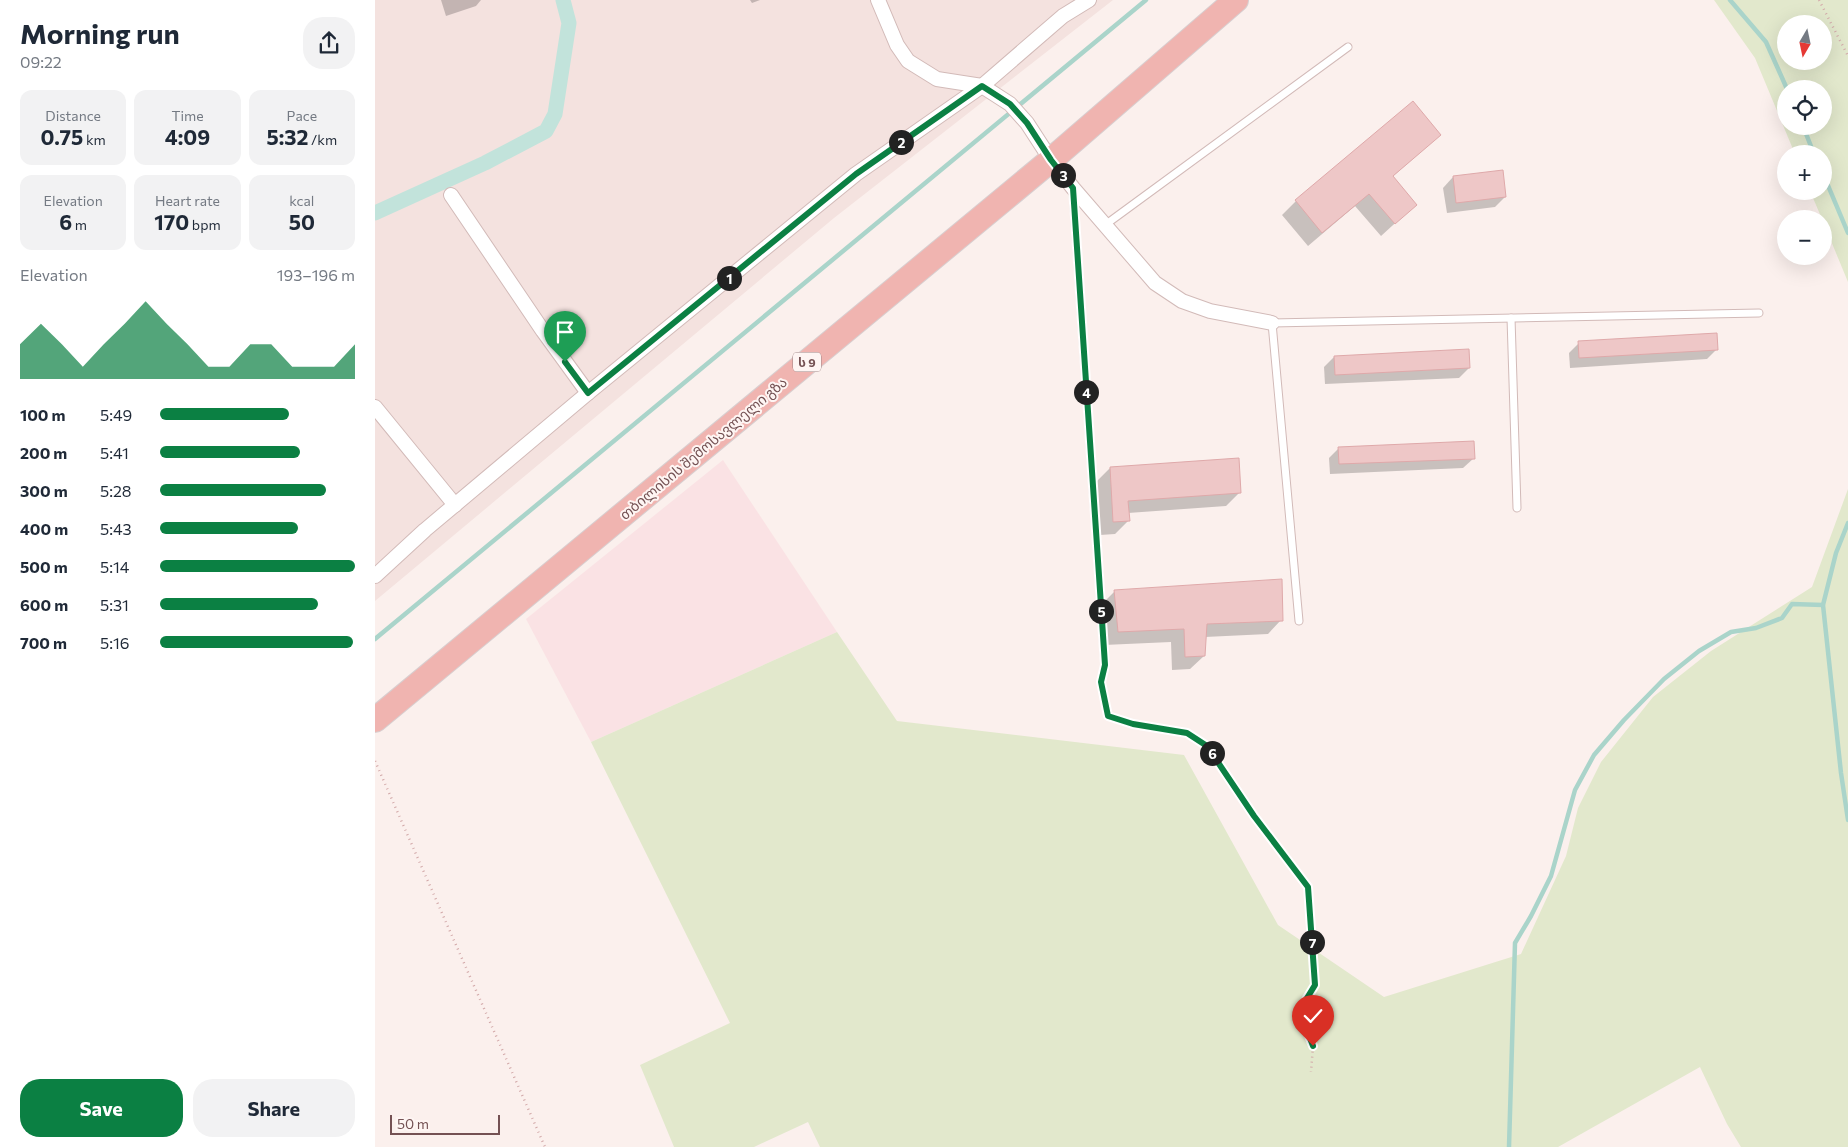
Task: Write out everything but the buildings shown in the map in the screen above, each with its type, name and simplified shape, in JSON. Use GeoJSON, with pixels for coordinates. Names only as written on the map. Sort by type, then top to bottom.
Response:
{"type":"FeatureCollection","features":[{"type":"Feature","properties":{"kind":"highway","name":"თბილისის შემოსავლელი გზა"},"geometry":{"type":"LineString","coordinates":[[375,720],[1051,160],[1236,0]]}},
{"type":"Feature","properties":{"kind":"street"},"geometry":{"type":"LineString","coordinates":[[878,0],[897,45],[908,61],[937,79],[982,86],[1010,104],[1027,123],[1051,160],[1073,188],[1155,283],[1182,301],[1210,311],[1272,323]]}},
{"type":"Feature","properties":{"kind":"street"},"geometry":{"type":"LineString","coordinates":[[375,576],[455,505],[588,393],[856,174],[982,86],[1063,16],[1089,0]]}},
{"type":"Feature","properties":{"kind":"street"},"geometry":{"type":"LineString","coordinates":[[451,195],[537,322],[588,393]]}},
{"type":"Feature","properties":{"kind":"street"},"geometry":{"type":"LineString","coordinates":[[375,407],[455,505]]}},
{"type":"Feature","properties":{"kind":"lane"},"geometry":{"type":"LineString","coordinates":[[1105,225],[1348,47]]}},
{"type":"Feature","properties":{"kind":"lane"},"geometry":{"type":"LineString","coordinates":[[1073,188],[1105,665]]}},
{"type":"Feature","properties":{"kind":"lane"},"geometry":{"type":"LineString","coordinates":[[1299,621],[1272,323],[1759,313]]}},
{"type":"Feature","properties":{"kind":"lane"},"geometry":{"type":"LineString","coordinates":[[1511,318],[1517,508]]}},
{"type":"Feature","properties":{"kind":"path"},"geometry":{"type":"LineString","coordinates":[[1819,0],[1848,56]]}},
{"type":"Feature","properties":{"kind":"path"},"geometry":{"type":"LineString","coordinates":[[1105,665],[1101,682],[1108,716],[1133,724],[1187,733],[1207,746],[1254,816],[1308,887],[1315,985],[1304,1003],[1305,1025],[1313,1046],[1311,1072]]}},
{"type":"Feature","properties":{"kind":"path"},"geometry":{"type":"LineString","coordinates":[[375,761],[545,1147]]}},
{"type":"Feature","properties":{"kind":"shaded area"},"geometry":{"type":"Polygon","coordinates":[[[375,0],[1113,0],[834,218],[375,601],[375,0]]]}},
{"type":"Feature","properties":{"kind":"shaded area"},"geometry":{"type":"Polygon","coordinates":[[[723,460],[837,632],[591,742],[526,619],[723,460]]]}},
{"type":"Feature","properties":{"kind":"green space"},"geometry":{"type":"Polygon","coordinates":[[[1714,0],[1848,0],[1848,282],[1832,243],[1832,210],[1818,210],[1814,200],[1832,200],[1832,145],[1791,145],[1787,135],[1832,135],[1832,80],[1777,80],[1777,111],[1755,58],[1714,0]]]}},
{"type":"Feature","properties":{"kind":"green space"},"geometry":{"type":"Polygon","coordinates":[[[1848,489],[1848,1147],[1741,1147],[1727,1124],[1700,1067],[1558,1147],[820,1147],[808,1122],[754,1147],[674,1147],[640,1065],[730,1023],[591,742],[837,632],[897,721],[1184,755],[1278,925],[1384,997],[1521,954],[1566,856],[1578,808],[1601,762],[1653,697],[1711,651],[1812,587],[1848,489]]]}},
{"type":"Feature","properties":{"kind":"waterway"},"geometry":{"type":"LineString","coordinates":[[375,213],[485,163],[546,131],[555,114],[569,23],[563,0]]}},
{"type":"Feature","properties":{"kind":"waterway"},"geometry":{"type":"LineString","coordinates":[[375,639],[1146,0]]}},
{"type":"Feature","properties":{"kind":"waterway"},"geometry":{"type":"LineString","coordinates":[[1730,0],[1766,42],[1783,80]]}},
{"type":"Feature","properties":{"kind":"waterway"},"geometry":{"type":"LineString","coordinates":[[1807,135],[1810,145]]}},
{"type":"Feature","properties":{"kind":"waterway"},"geometry":{"type":"LineString","coordinates":[[1832,195],[1848,233]]}},
{"type":"Feature","properties":{"kind":"waterway"},"geometry":{"type":"LineString","coordinates":[[1848,523],[1836,553],[1823,605],[1841,773],[1848,820]]}},
{"type":"Feature","properties":{"kind":"waterway"},"geometry":{"type":"LineString","coordinates":[[1509,1147],[1515,943],[1551,876],[1575,790],[1594,755],[1624,720],[1664,679],[1699,651],[1731,632],[1756,628],[1782,618],[1792,604],[1823,605]]}},
{"type":"Feature","properties":{"kind":"route"},"geometry":{"type":"LineString","coordinates":[[565,362],[588,393],[856,174],[982,86],[1010,104],[1027,123],[1051,160],[1073,188],[1105,665],[1101,682],[1108,716],[1133,724],[1187,733],[1207,746],[1254,816],[1308,887],[1315,985],[1304,1003],[1305,1025],[1313,1046]]}}]}
